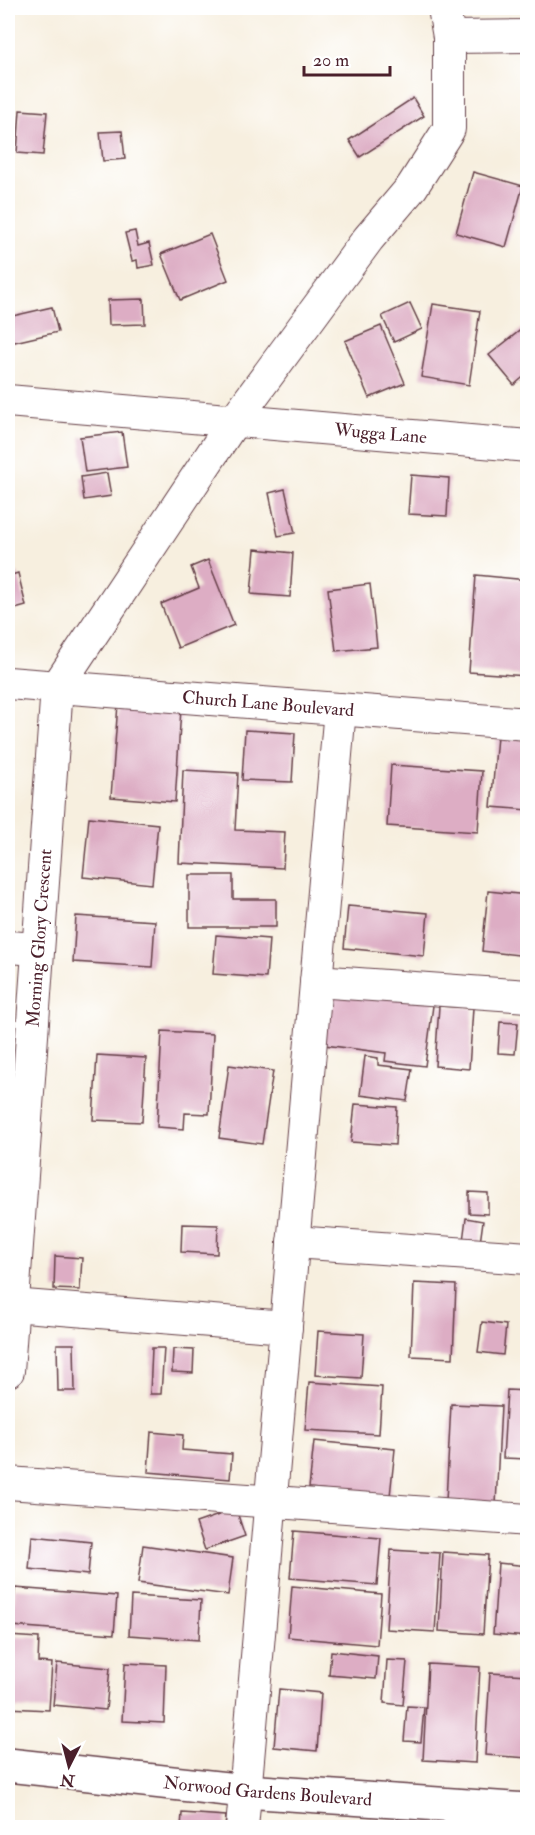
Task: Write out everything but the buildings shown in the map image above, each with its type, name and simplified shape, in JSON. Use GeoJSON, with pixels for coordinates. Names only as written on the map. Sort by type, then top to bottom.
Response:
{"type":"FeatureCollection","features":[{"type":"Feature","properties":{"kind":"street"},"geometry":{"type":"LineString","coordinates":[[57,687],[234,421],[355,256],[412,186],[449,129],[447,22],[528,36]]}},
{"type":"Feature","properties":{"kind":"street","name":"Wugga Lane"},"geometry":{"type":"LineString","coordinates":[[8,401],[528,446]]}},
{"type":"Feature","properties":{"kind":"street","name":"Church Lane Boulevard"},"geometry":{"type":"LineString","coordinates":[[8,683],[528,724]]}},
{"type":"Feature","properties":{"kind":"street","name":"Morning Glory Crescent"},"geometry":{"type":"LineString","coordinates":[[8,1371],[23,948],[57,687]]}},
{"type":"Feature","properties":{"kind":"street"},"geometry":{"type":"LineString","coordinates":[[242,1827],[340,709]]}},
{"type":"Feature","properties":{"kind":"street"},"geometry":{"type":"LineString","coordinates":[[316,981],[528,996]]}},
{"type":"Feature","properties":{"kind":"street"},"geometry":{"type":"LineString","coordinates":[[293,1242],[528,1258]]}},
{"type":"Feature","properties":{"kind":"street"},"geometry":{"type":"LineString","coordinates":[[12,1305],[286,1328]]}},
{"type":"Feature","properties":{"kind":"street"},"geometry":{"type":"LineString","coordinates":[[8,1483],[528,1520]]}},
{"type":"Feature","properties":{"kind":"street","name":"Norwood Gardens Boulevard"},"geometry":{"type":"LineString","coordinates":[[8,1765],[245,1791],[528,1810]]}}]}
